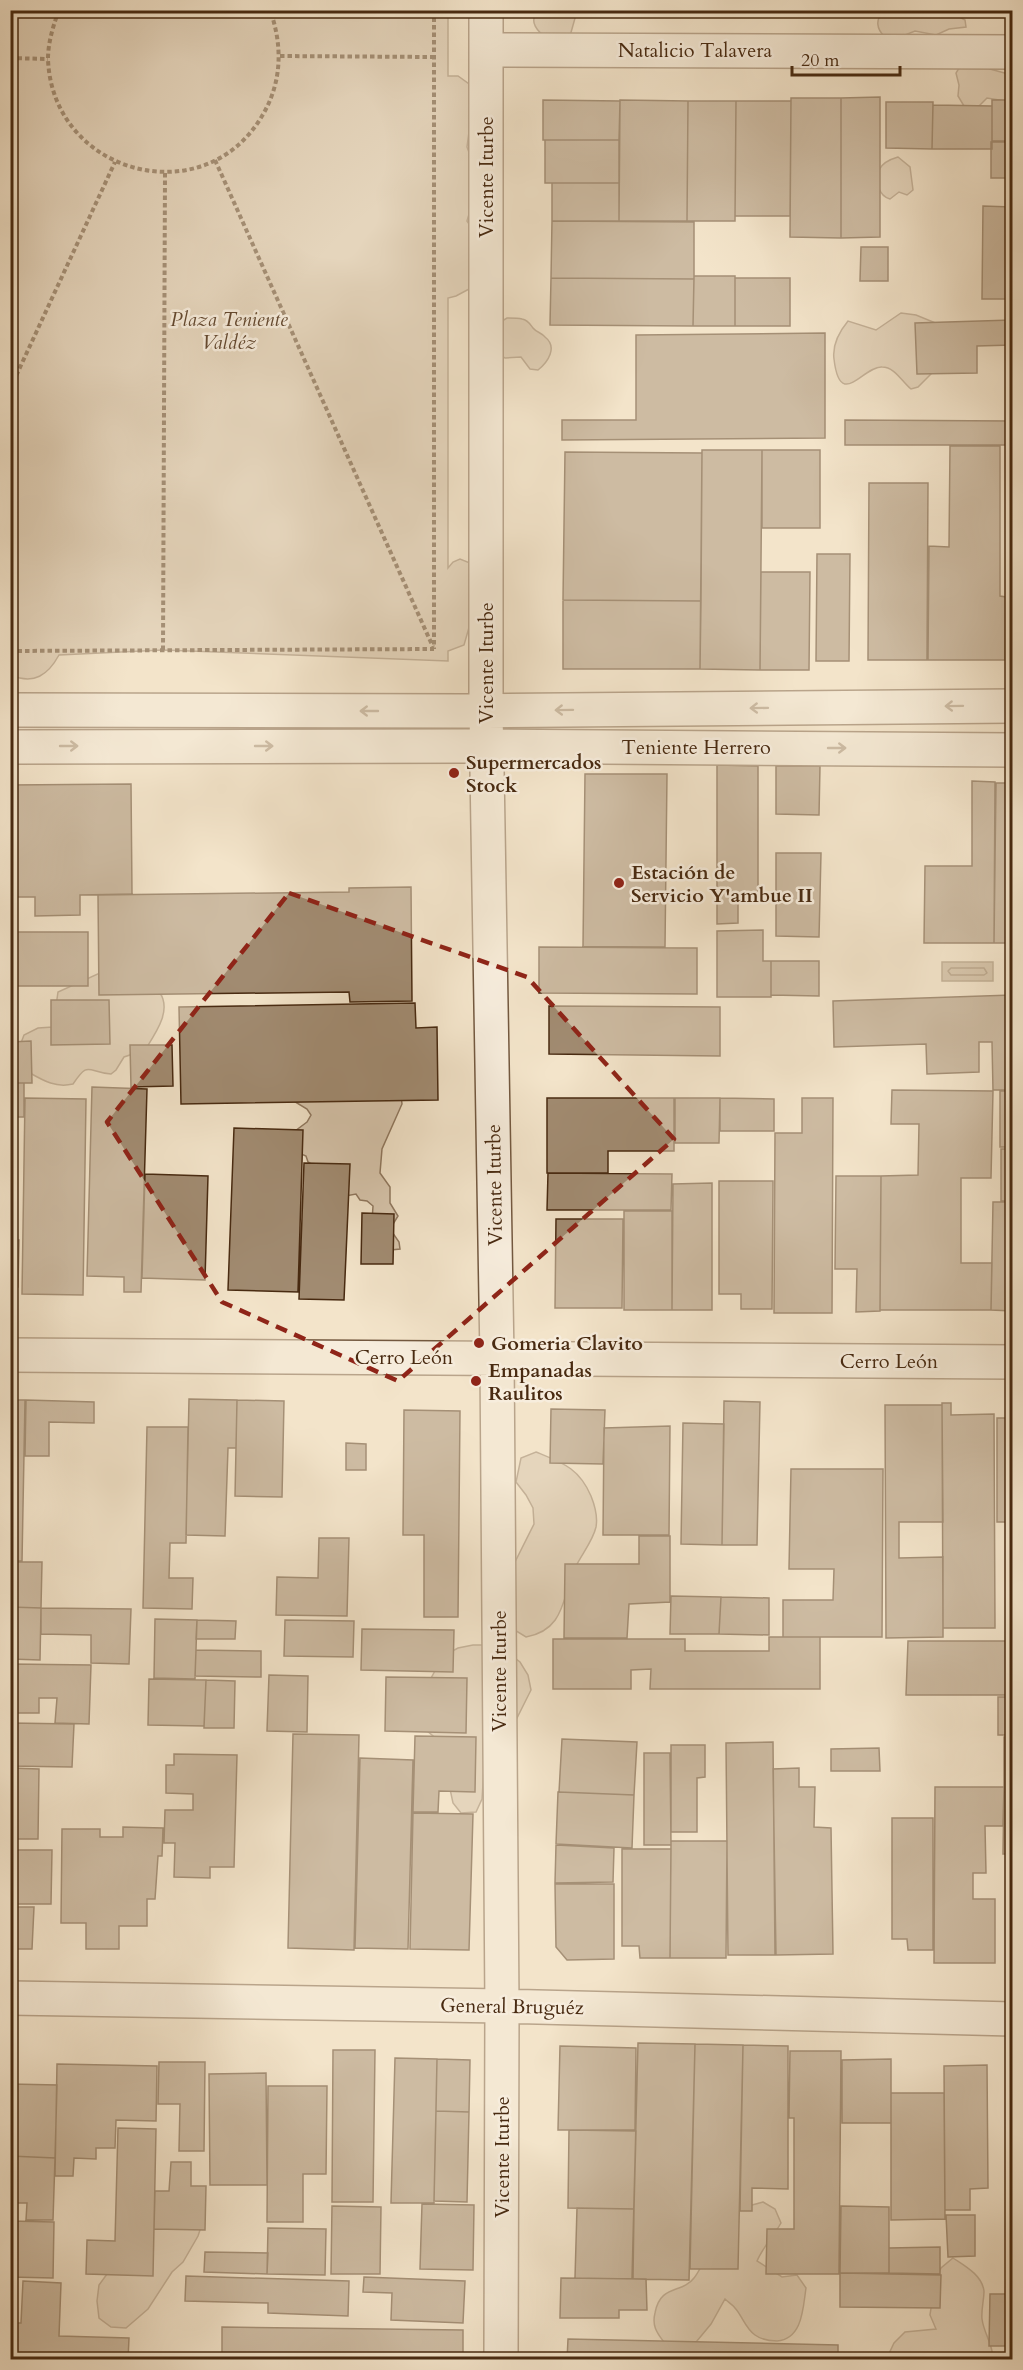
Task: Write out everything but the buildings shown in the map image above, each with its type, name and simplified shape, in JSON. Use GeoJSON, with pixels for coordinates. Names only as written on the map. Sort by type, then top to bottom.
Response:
{"type":"FeatureCollection","features":[{"type":"Feature","properties":{"kind":"street","name":"Vicente Iturbe"},"geometry":{"type":"LineString","coordinates":[[486,10],[486,711],[497,1358],[502,2006],[501,2360]]}},
{"type":"Feature","properties":{"kind":"street","name":"Natalicio Talavera"},"geometry":{"type":"LineString","coordinates":[[486,50],[1012,51]]}},
{"type":"Feature","properties":{"kind":"street","name":"Teniente Herrero"},"geometry":{"type":"LineString","coordinates":[[10,710],[486,711],[1012,706]]}},
{"type":"Feature","properties":{"kind":"street"},"geometry":{"type":"LineString","coordinates":[[798,708],[798,748]]}},
{"type":"Feature","properties":{"kind":"street"},"geometry":{"type":"LineString","coordinates":[[164,746],[165,710]]}},
{"type":"Feature","properties":{"kind":"street","name":"Teniente Herrero"},"geometry":{"type":"LineString","coordinates":[[10,747],[487,746],[1012,750]]}},
{"type":"Feature","properties":{"kind":"street","name":"Cerro León"},"geometry":{"type":"LineString","coordinates":[[10,1355],[1012,1362]]}},
{"type":"Feature","properties":{"kind":"street","name":"General Bruguéz"},"geometry":{"type":"LineString","coordinates":[[10,1998],[502,2006],[1012,2019]]}},
{"type":"Feature","properties":{"kind":"path"},"geometry":{"type":"LineString","coordinates":[[59,10],[51,33],[48,59],[51,84],[60,108],[70,123],[93,148],[115,162],[139,171],[165,173],[191,170],[215,160],[237,146],[255,128],[274,89],[280,56],[276,29],[270,10]]}},
{"type":"Feature","properties":{"kind":"path"},"geometry":{"type":"LineString","coordinates":[[434,10],[434,649]]}},
{"type":"Feature","properties":{"kind":"path"},"geometry":{"type":"LineString","coordinates":[[280,56],[434,57]]}},
{"type":"Feature","properties":{"kind":"path"},"geometry":{"type":"LineString","coordinates":[[10,58],[48,59]]}},
{"type":"Feature","properties":{"kind":"path"},"geometry":{"type":"LineString","coordinates":[[215,160],[434,649]]}},
{"type":"Feature","properties":{"kind":"path"},"geometry":{"type":"LineString","coordinates":[[10,389],[115,162]]}},
{"type":"Feature","properties":{"kind":"path"},"geometry":{"type":"LineString","coordinates":[[163,650],[165,173]]}},
{"type":"Feature","properties":{"kind":"path"},"geometry":{"type":"LineString","coordinates":[[10,651],[434,649]]}},
{"type":"Feature","properties":{"kind":"highlighted area"},"geometry":{"type":"Polygon","coordinates":[[[289,893],[527,977],[674,1139],[398,1381],[222,1302],[107,1122],[289,893]]]}},
{"type":"Feature","properties":{"kind":"green space","name":"Plaza Teniente Valdéz"},"geometry":{"type":"Polygon","coordinates":[[[10,11],[448,11],[448,76],[458,76],[476,89],[477,117],[469,132],[467,147],[475,169],[469,191],[472,202],[467,221],[476,234],[471,288],[448,298],[448,568],[460,559],[475,565],[470,624],[464,645],[448,651],[448,661],[163,650],[59,655],[50,668],[40,676],[27,679],[11,675],[10,11]]]}},
{"type":"Feature","properties":{"kind":"green space"},"geometry":{"type":"Polygon","coordinates":[[[539,11],[577,11],[570,36],[548,39],[544,36],[534,22],[539,11]]]}},
{"type":"Feature","properties":{"kind":"green space"},"geometry":{"type":"Polygon","coordinates":[[[883,12],[898,16],[913,12],[952,13],[965,20],[966,27],[949,29],[936,35],[915,31],[900,37],[884,36],[878,24],[883,12]]]}},
{"type":"Feature","properties":{"kind":"green space"},"geometry":{"type":"Polygon","coordinates":[[[962,63],[985,64],[990,69],[1012,75],[1012,102],[987,98],[978,107],[964,106],[958,96],[959,85],[956,73],[962,63]]]}},
{"type":"Feature","properties":{"kind":"green space"},"geometry":{"type":"Polygon","coordinates":[[[898,157],[910,167],[913,190],[907,195],[899,192],[890,199],[880,191],[877,183],[878,174],[884,163],[898,157]]]}},
{"type":"Feature","properties":{"kind":"green space"},"geometry":{"type":"Polygon","coordinates":[[[901,313],[916,315],[938,324],[935,370],[918,387],[911,389],[895,372],[882,367],[853,382],[847,384],[841,382],[837,374],[834,348],[839,334],[848,321],[876,330],[901,313]]]}},
{"type":"Feature","properties":{"kind":"green space"},"geometry":{"type":"Polygon","coordinates":[[[507,318],[526,320],[549,341],[550,354],[538,370],[530,369],[521,357],[505,358],[498,353],[497,324],[507,318]]]}},
{"type":"Feature","properties":{"kind":"green space"},"geometry":{"type":"Polygon","coordinates":[[[102,972],[160,993],[164,1007],[163,1015],[145,1050],[124,1057],[111,1074],[89,1069],[82,1072],[73,1084],[56,1084],[30,1073],[21,1043],[24,1035],[38,1028],[53,1027],[58,992],[102,972]]]}},
{"type":"Feature","properties":{"kind":"green space"},"geometry":{"type":"Polygon","coordinates":[[[401,1096],[402,1104],[382,1149],[380,1173],[390,1187],[390,1203],[398,1216],[390,1229],[399,1242],[400,1249],[391,1250],[372,1221],[373,1206],[367,1201],[360,1200],[356,1194],[340,1197],[328,1175],[308,1162],[306,1156],[299,1153],[295,1131],[307,1122],[311,1115],[307,1109],[287,1097],[401,1096]]]}},
{"type":"Feature","properties":{"kind":"green space"},"geometry":{"type":"Polygon","coordinates":[[[536,1452],[562,1463],[581,1479],[596,1511],[597,1523],[575,1568],[555,1620],[539,1633],[526,1637],[513,1629],[512,1568],[534,1524],[533,1508],[516,1482],[521,1458],[536,1452]]]}},
{"type":"Feature","properties":{"kind":"green space"},"geometry":{"type":"Polygon","coordinates":[[[489,1645],[508,1653],[520,1662],[528,1675],[531,1690],[503,1746],[484,1768],[482,1799],[476,1812],[461,1813],[453,1803],[440,1742],[418,1723],[416,1706],[443,1656],[458,1648],[489,1645]]]}},
{"type":"Feature","properties":{"kind":"green space"},"geometry":{"type":"Polygon","coordinates":[[[763,2202],[775,2209],[781,2223],[757,2261],[782,2277],[797,2275],[806,2288],[797,2328],[786,2339],[777,2341],[758,2337],[746,2326],[734,2307],[725,2299],[711,2324],[692,2347],[664,2342],[654,2325],[655,2313],[662,2298],[666,2293],[684,2286],[694,2278],[721,2226],[732,2213],[763,2202]]]}},
{"type":"Feature","properties":{"kind":"green space"},"geometry":{"type":"Polygon","coordinates":[[[164,2208],[203,2221],[198,2236],[183,2262],[172,2272],[148,2309],[126,2328],[111,2327],[99,2318],[97,2301],[99,2285],[115,2263],[149,2236],[164,2208]]]}},
{"type":"Feature","properties":{"kind":"green space"},"geometry":{"type":"Polygon","coordinates":[[[953,2258],[972,2272],[983,2285],[982,2319],[993,2359],[886,2360],[894,2343],[905,2332],[936,2329],[930,2315],[935,2282],[941,2268],[953,2258]]]}},
{"type":"Feature","properties":{"kind":"water"},"geometry":{"type":"Polygon","coordinates":[[[942,962],[993,962],[993,981],[942,981],[942,962]]]}},
{"type":"Feature","properties":{"kind":"place","name":"Supermercados Stock"},"geometry":{"type":"Point","coordinates":[454,773]}},
{"type":"Feature","properties":{"kind":"place","name":"Estación de Servicio Y'ambue II"},"geometry":{"type":"Point","coordinates":[619,883]}},
{"type":"Feature","properties":{"kind":"place","name":"Gomeria Clavito"},"geometry":{"type":"Point","coordinates":[479,1343]}},
{"type":"Feature","properties":{"kind":"place","name":"Empanadas Raulitos"},"geometry":{"type":"Point","coordinates":[476,1381]}}]}
